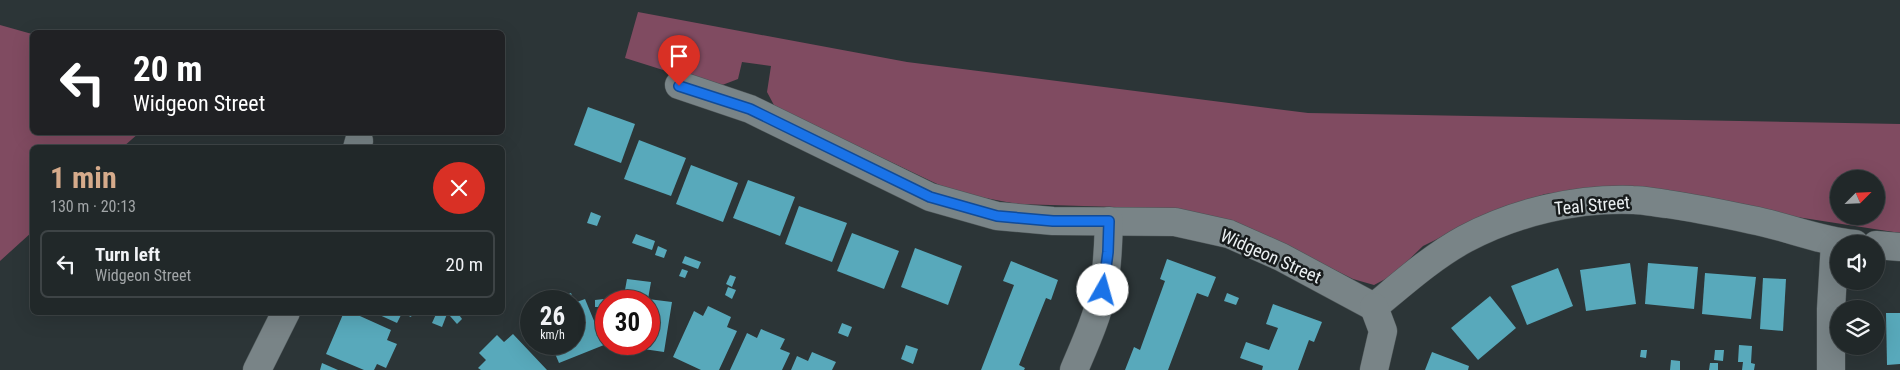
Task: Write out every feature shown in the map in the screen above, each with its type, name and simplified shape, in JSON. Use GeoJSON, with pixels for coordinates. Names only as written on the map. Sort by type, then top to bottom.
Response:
{"type":"FeatureCollection","features":[{"type":"Feature","properties":{"kind":"street","name":"Widgeon Street"},"geometry":{"type":"LineString","coordinates":[[679,86],[750,109],[930,197],[997,216],[1053,221],[1175,222],[1229,234],[1281,257],[1374,307]]}},
{"type":"Feature","properties":{"kind":"street","name":"Teal Street"},"geometry":{"type":"LineString","coordinates":[[1374,307],[1435,259],[1464,240],[1497,224],[1538,210],[1596,201],[1634,200],[1692,208],[1757,221],[1830,239]]}},
{"type":"Feature","properties":{"kind":"street"},"geometry":{"type":"LineString","coordinates":[[1074,370],[1088,336],[1103,290],[1108,252],[1109,221]]}},
{"type":"Feature","properties":{"kind":"street"},"geometry":{"type":"LineString","coordinates":[[1885,246],[1900,247]]}},
{"type":"Feature","properties":{"kind":"street"},"geometry":{"type":"LineString","coordinates":[[1831,370],[1831,309],[1835,290]]}},
{"type":"Feature","properties":{"kind":"street"},"geometry":{"type":"LineString","coordinates":[[1374,307],[1383,331],[1374,370]]}},
{"type":"Feature","properties":{"kind":"street"},"geometry":{"type":"LineString","coordinates":[[258,370],[285,315]]}},
{"type":"Feature","properties":{"kind":"shaded area"},"geometry":{"type":"Polygon","coordinates":[[[638,12],[907,62],[1308,113],[1900,124],[1900,233],[1848,225],[1885,225],[1885,170],[1830,170],[1830,222],[1784,215],[1681,192],[1608,188],[1545,194],[1486,215],[1423,246],[1393,275],[1374,285],[1353,279],[1250,228],[1201,216],[1116,207],[1017,204],[954,192],[775,107],[767,92],[771,66],[742,62],[738,79],[717,87],[625,58],[638,12]]]}},
{"type":"Feature","properties":{"kind":"shaded area"},"geometry":{"type":"Polygon","coordinates":[[[0,25],[30,33],[30,135],[137,135],[125,145],[30,145],[30,234],[0,261],[0,25]]]}},
{"type":"Feature","properties":{"kind":"building"},"geometry":{"type":"Polygon","coordinates":[[[588,107],[635,124],[621,163],[574,145],[588,107]]]}},
{"type":"Feature","properties":{"kind":"building"},"geometry":{"type":"Polygon","coordinates":[[[639,140],[686,158],[671,196],[624,179],[639,140]]]}},
{"type":"Feature","properties":{"kind":"building"},"geometry":{"type":"Polygon","coordinates":[[[691,165],[738,183],[723,222],[676,204],[691,165]]]}},
{"type":"Feature","properties":{"kind":"building"},"geometry":{"type":"Polygon","coordinates":[[[748,180],[795,197],[780,236],[733,218],[748,180]]]}},
{"type":"Feature","properties":{"kind":"building"},"geometry":{"type":"Polygon","coordinates":[[[799,206],[847,223],[832,262],[785,244],[799,206]]]}},
{"type":"Feature","properties":{"kind":"building"},"geometry":{"type":"Polygon","coordinates":[[[591,212],[601,216],[597,226],[587,223],[591,212]]]}},
{"type":"Feature","properties":{"kind":"building"},"geometry":{"type":"Polygon","coordinates":[[[852,233],[899,251],[884,289],[837,271],[852,233]]]}},
{"type":"Feature","properties":{"kind":"building"},"geometry":{"type":"Polygon","coordinates":[[[636,234],[655,241],[652,250],[632,243],[636,234]]]}},
{"type":"Feature","properties":{"kind":"building"},"geometry":{"type":"Polygon","coordinates":[[[658,246],[667,250],[664,258],[655,255],[658,246]]]}},
{"type":"Feature","properties":{"kind":"building"},"geometry":{"type":"Polygon","coordinates":[[[915,248],[962,266],[948,305],[901,287],[915,248]]]}},
{"type":"Feature","properties":{"kind":"building"},"geometry":{"type":"Polygon","coordinates":[[[685,256],[701,262],[698,269],[682,263],[685,256]]]}},
{"type":"Feature","properties":{"kind":"building"},"geometry":{"type":"Polygon","coordinates":[[[1167,259],[1216,277],[1208,297],[1197,293],[1168,370],[1125,370],[1134,347],[1140,350],[1165,281],[1160,279],[1167,259]]]}},
{"type":"Feature","properties":{"kind":"building"},"geometry":{"type":"Polygon","coordinates":[[[1011,261],[1058,280],[1051,300],[1046,298],[1019,365],[1025,368],[1024,370],[981,370],[1014,285],[1003,281],[1011,261]]]}},
{"type":"Feature","properties":{"kind":"building"},"geometry":{"type":"Polygon","coordinates":[[[1630,263],[1636,304],[1586,311],[1580,270],[1630,263]]]}},
{"type":"Feature","properties":{"kind":"building"},"geometry":{"type":"Polygon","coordinates":[[[1648,263],[1698,267],[1694,309],[1645,304],[1648,263]]]}},
{"type":"Feature","properties":{"kind":"building"},"geometry":{"type":"Polygon","coordinates":[[[1558,268],[1573,306],[1527,325],[1511,286],[1558,268]]]}},
{"type":"Feature","properties":{"kind":"building"},"geometry":{"type":"Polygon","coordinates":[[[682,269],[688,271],[685,278],[679,276],[682,269]]]}},
{"type":"Feature","properties":{"kind":"building"},"geometry":{"type":"Polygon","coordinates":[[[1705,273],[1756,277],[1751,319],[1702,314],[1705,273]]]}},
{"type":"Feature","properties":{"kind":"building"},"geometry":{"type":"Polygon","coordinates":[[[730,275],[736,277],[732,287],[726,284],[730,275]]]}},
{"type":"Feature","properties":{"kind":"building"},"geometry":{"type":"Polygon","coordinates":[[[1763,278],[1786,279],[1783,331],[1760,329],[1763,278]]]}},
{"type":"Feature","properties":{"kind":"building"},"geometry":{"type":"Polygon","coordinates":[[[627,279],[651,282],[650,290],[625,290],[627,279]]]}},
{"type":"Feature","properties":{"kind":"building"},"geometry":{"type":"Polygon","coordinates":[[[728,287],[736,290],[732,299],[725,295],[728,287]]]}},
{"type":"Feature","properties":{"kind":"building"},"geometry":{"type":"Polygon","coordinates":[[[1227,293],[1239,298],[1236,305],[1224,301],[1227,293]]]}},
{"type":"Feature","properties":{"kind":"building"},"geometry":{"type":"Polygon","coordinates":[[[1490,296],[1516,328],[1478,360],[1451,328],[1490,296]]]}},
{"type":"Feature","properties":{"kind":"building"},"geometry":{"type":"Polygon","coordinates":[[[585,299],[595,323],[595,349],[585,353],[585,299]]]}},
{"type":"Feature","properties":{"kind":"building"},"geometry":{"type":"Polygon","coordinates":[[[660,300],[672,302],[664,352],[660,351],[660,300]]]}},
{"type":"Feature","properties":{"kind":"building"},"geometry":{"type":"Polygon","coordinates":[[[1273,304],[1322,322],[1314,342],[1309,340],[1298,370],[1262,370],[1263,366],[1240,358],[1246,342],[1269,350],[1278,328],[1266,324],[1273,304]]]}},
{"type":"Feature","properties":{"kind":"building"},"geometry":{"type":"Polygon","coordinates":[[[708,306],[731,317],[727,327],[737,331],[719,370],[701,370],[673,357],[694,311],[703,316],[708,306]]]}},
{"type":"Feature","properties":{"kind":"building"},"geometry":{"type":"Polygon","coordinates":[[[1886,313],[1900,313],[1900,364],[1887,365],[1886,313]]]}},
{"type":"Feature","properties":{"kind":"building"},"geometry":{"type":"Polygon","coordinates":[[[343,315],[358,315],[391,330],[387,340],[397,344],[386,368],[377,364],[374,370],[364,370],[326,354],[343,315]]]}},
{"type":"Feature","properties":{"kind":"building"},"geometry":{"type":"Polygon","coordinates":[[[380,315],[401,315],[397,323],[380,315]]]}},
{"type":"Feature","properties":{"kind":"building"},"geometry":{"type":"Polygon","coordinates":[[[436,315],[447,315],[442,327],[432,323],[436,315]]]}},
{"type":"Feature","properties":{"kind":"building"},"geometry":{"type":"Polygon","coordinates":[[[459,315],[462,319],[457,324],[450,316],[459,315]]]}},
{"type":"Feature","properties":{"kind":"building"},"geometry":{"type":"Polygon","coordinates":[[[842,323],[852,327],[848,337],[838,333],[842,323]]]}},
{"type":"Feature","properties":{"kind":"building"},"geometry":{"type":"Polygon","coordinates":[[[761,329],[785,339],[780,349],[790,353],[782,370],[730,370],[747,333],[757,338],[761,329]]]}},
{"type":"Feature","properties":{"kind":"building"},"geometry":{"type":"Polygon","coordinates":[[[513,334],[520,341],[520,355],[533,355],[547,370],[481,370],[478,368],[486,360],[479,353],[497,335],[504,342],[513,334]]]}},
{"type":"Feature","properties":{"kind":"building"},"geometry":{"type":"Polygon","coordinates":[[[906,345],[918,349],[913,364],[901,359],[906,345]]]}},
{"type":"Feature","properties":{"kind":"building"},"geometry":{"type":"Polygon","coordinates":[[[1739,345],[1752,346],[1751,363],[1755,364],[1754,370],[1742,370],[1743,362],[1738,362],[1739,345]]]}},
{"type":"Feature","properties":{"kind":"building"},"geometry":{"type":"Polygon","coordinates":[[[1641,350],[1647,350],[1646,358],[1640,357],[1641,350]]]}},
{"type":"Feature","properties":{"kind":"building"},"geometry":{"type":"Polygon","coordinates":[[[1715,350],[1724,350],[1723,361],[1714,360],[1715,350]]]}},
{"type":"Feature","properties":{"kind":"building"},"geometry":{"type":"Polygon","coordinates":[[[812,352],[836,362],[832,370],[791,370],[797,356],[808,361],[812,352]]]}},
{"type":"Feature","properties":{"kind":"building"},"geometry":{"type":"Polygon","coordinates":[[[1432,352],[1469,366],[1468,370],[1425,370],[1432,352]]]}},
{"type":"Feature","properties":{"kind":"building"},"geometry":{"type":"Polygon","coordinates":[[[556,355],[579,355],[559,363],[556,355]]]}},
{"type":"Feature","properties":{"kind":"building"},"geometry":{"type":"Polygon","coordinates":[[[1671,360],[1680,361],[1680,370],[1670,370],[1671,360]]]}},
{"type":"Feature","properties":{"kind":"building"},"geometry":{"type":"Polygon","coordinates":[[[322,363],[338,370],[320,370],[322,363]]]}},
{"type":"Feature","properties":{"kind":"building"},"geometry":{"type":"Polygon","coordinates":[[[1710,363],[1718,363],[1718,370],[1709,370],[1710,363]]]}},
{"type":"Feature","properties":{"kind":"route"},"geometry":{"type":"LineString","coordinates":[[679,86],[750,109],[930,197],[997,216],[1053,221],[1109,221],[1108,252],[1103,290]]}}]}
